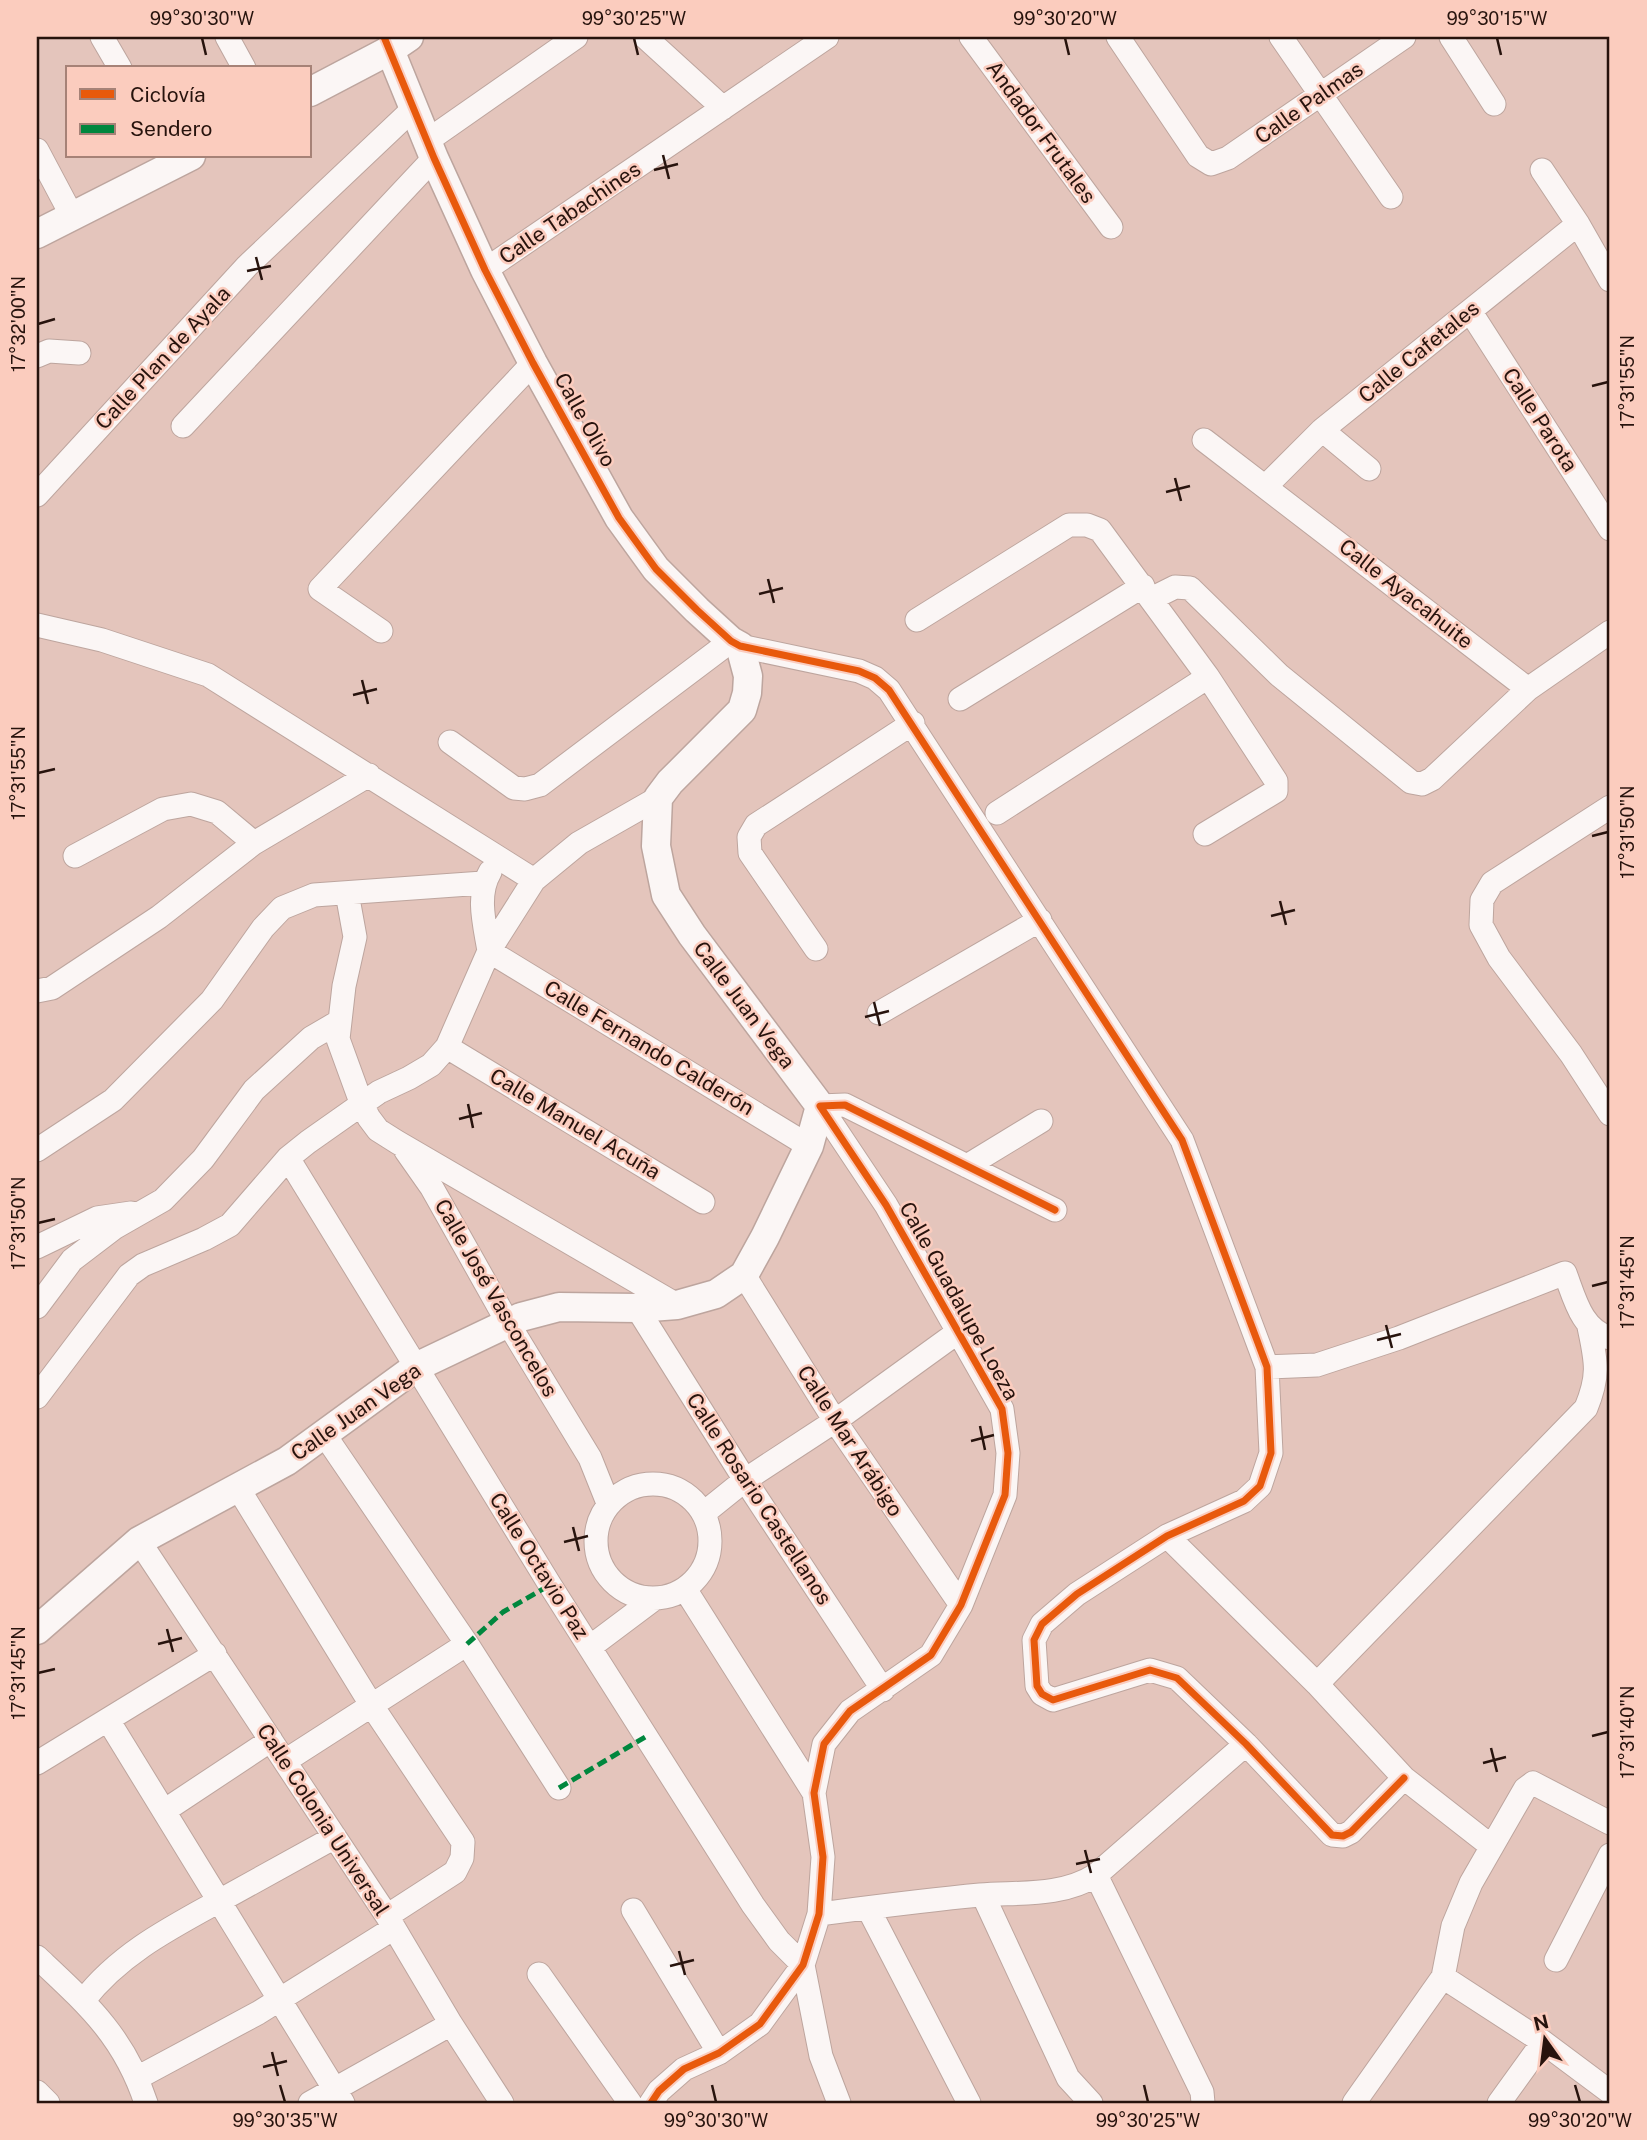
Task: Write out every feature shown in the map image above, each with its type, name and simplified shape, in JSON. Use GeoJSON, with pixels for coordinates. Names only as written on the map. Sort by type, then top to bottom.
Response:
{"type":"FeatureCollection","features":[{"type":"Feature","properties":{"kind":"street"},"geometry":{"type":"LineString","coordinates":[[102,37],[119,66]]}},
{"type":"Feature","properties":{"kind":"street"},"geometry":{"type":"LineString","coordinates":[[227,37],[243,66]]}},
{"type":"Feature","properties":{"kind":"street"},"geometry":{"type":"LineString","coordinates":[[183,426],[431,149],[576,37]]}},
{"type":"Feature","properties":{"kind":"street"},"geometry":{"type":"LineString","coordinates":[[645,37],[723,108]]}},
{"type":"Feature","properties":{"kind":"street","name":"Andador Frutales"},"geometry":{"type":"LineString","coordinates":[[971,37],[1111,227]]}},
{"type":"Feature","properties":{"kind":"street","name":"Calle Palmas"},"geometry":{"type":"LineString","coordinates":[[1118,37],[1198,156],[1211,164],[1228,158],[1404,37]]}},
{"type":"Feature","properties":{"kind":"street"},"geometry":{"type":"LineString","coordinates":[[1281,37],[1391,197]]}},
{"type":"Feature","properties":{"kind":"street"},"geometry":{"type":"LineString","coordinates":[[1451,37],[1494,104]]}},
{"type":"Feature","properties":{"kind":"street","name":"Calle Tabachines"},"geometry":{"type":"LineString","coordinates":[[485,270],[824,38]]}},
{"type":"Feature","properties":{"kind":"street"},"geometry":{"type":"LineString","coordinates":[[312,91],[394,41]]}},
{"type":"Feature","properties":{"kind":"street","name":"Calle Olivo"},"geometry":{"type":"LineString","coordinates":[[394,41],[414,109],[485,270],[619,518],[656,569],[736,644]]}},
{"type":"Feature","properties":{"kind":"street","name":"Calle Plan de Ayala"},"geometry":{"type":"LineString","coordinates":[[37,495],[247,266],[414,109]]}},
{"type":"Feature","properties":{"kind":"street"},"geometry":{"type":"LineString","coordinates":[[37,150],[72,216]]}},
{"type":"Feature","properties":{"kind":"street"},"geometry":{"type":"LineString","coordinates":[[37,234],[180,158]]}},
{"type":"Feature","properties":{"kind":"street"},"geometry":{"type":"LineString","coordinates":[[1542,170],[1578,224],[1610,280]]}},
{"type":"Feature","properties":{"kind":"street","name":"Calle Cafetales"},"geometry":{"type":"LineString","coordinates":[[1266,486],[1322,430],[1578,224]]}},
{"type":"Feature","properties":{"kind":"street","name":"Calle Parota"},"geometry":{"type":"LineString","coordinates":[[1470,311],[1610,529]]}},
{"type":"Feature","properties":{"kind":"street"},"geometry":{"type":"LineString","coordinates":[[37,356],[49,351],[79,353]]}},
{"type":"Feature","properties":{"kind":"street"},"geometry":{"type":"LineString","coordinates":[[381,631],[320,589],[533,363]]}},
{"type":"Feature","properties":{"kind":"street"},"geometry":{"type":"LineString","coordinates":[[1322,430],[1369,469]]}},
{"type":"Feature","properties":{"kind":"street","name":"Calle Ayacahuite"},"geometry":{"type":"LineString","coordinates":[[1204,440],[1528,689]]}},
{"type":"Feature","properties":{"kind":"street"},"geometry":{"type":"LineString","coordinates":[[917,620],[1069,525],[1087,525],[1100,530],[1208,677],[1277,786],[1276,791],[1205,834]]}},
{"type":"Feature","properties":{"kind":"street"},"geometry":{"type":"LineString","coordinates":[[960,699],[1147,593],[1175,587],[1190,588],[1279,675],[1411,782],[1422,784],[1432,779],[1528,689],[1610,632]]}},
{"type":"Feature","properties":{"kind":"street"},"geometry":{"type":"LineString","coordinates":[[37,625],[102,640],[208,675],[534,880]]}},
{"type":"Feature","properties":{"kind":"street"},"geometry":{"type":"LineString","coordinates":[[37,1397],[129,1275],[143,1265],[230,1225],[288,1158],[379,1092],[431,1065],[447,1047],[489,951],[534,880],[579,843],[659,799],[670,782],[742,710],[748,676],[736,644]]}},
{"type":"Feature","properties":{"kind":"street"},"geometry":{"type":"LineString","coordinates":[[450,742],[514,788],[525,789],[540,785],[736,644],[859,671],[875,678],[889,690],[913,723],[1182,1140],[1267,1367],[1270,1453],[1260,1486],[1244,1501],[1167,1536],[1077,1594],[1042,1625],[1034,1640],[1037,1686],[1042,1695],[1052,1700],[1150,1670],[1177,1678],[1246,1744],[1332,1835],[1343,1836],[1351,1832],[1404,1778]]}},
{"type":"Feature","properties":{"kind":"street"},"geometry":{"type":"LineString","coordinates":[[997,813],[1208,677]]}},
{"type":"Feature","properties":{"kind":"street"},"geometry":{"type":"LineString","coordinates":[[816,949],[750,853],[749,837],[756,825],[913,723]]}},
{"type":"Feature","properties":{"kind":"street"},"geometry":{"type":"LineString","coordinates":[[37,991],[52,988],[159,916],[254,843],[369,775]]}},
{"type":"Feature","properties":{"kind":"street","name":"Calle Juan Vega"},"geometry":{"type":"LineString","coordinates":[[37,1630],[139,1541],[287,1461],[416,1367],[521,1317],[559,1307],[637,1308],[677,1305],[716,1294],[744,1275],[809,1146],[820,1106],[692,936],[666,895],[656,846],[659,799]]}},
{"type":"Feature","properties":{"kind":"street"},"geometry":{"type":"LineString","coordinates":[[75,856],[163,809],[191,804],[218,812],[254,843]]}},
{"type":"Feature","properties":{"kind":"street"},"geometry":{"type":"LineString","coordinates":[[1610,807],[1492,883],[1482,900],[1482,925],[1499,958],[1571,1054],[1610,1114]]}},
{"type":"Feature","properties":{"kind":"street"},"geometry":{"type":"LineString","coordinates":[[489,951],[483,914],[483,883],[499,858]]}},
{"type":"Feature","properties":{"kind":"street"},"geometry":{"type":"LineString","coordinates":[[37,1150],[113,1100],[212,1000],[263,928],[282,908],[314,895],[483,883]]}},
{"type":"Feature","properties":{"kind":"street"},"geometry":{"type":"LineString","coordinates":[[347,893],[355,937],[338,1039],[362,1105],[378,1129],[677,1305]]}},
{"type":"Feature","properties":{"kind":"street"},"geometry":{"type":"LineString","coordinates":[[879,1013],[1040,920]]}},
{"type":"Feature","properties":{"kind":"street","name":"Calle Fernando Calderón"},"geometry":{"type":"LineString","coordinates":[[489,951],[809,1146]]}},
{"type":"Feature","properties":{"kind":"street"},"geometry":{"type":"LineString","coordinates":[[37,1307],[72,1260],[114,1228],[163,1200],[203,1159],[254,1090],[311,1038],[340,1021]]}},
{"type":"Feature","properties":{"kind":"street","name":"Calle Manuel Acuña"},"geometry":{"type":"LineString","coordinates":[[447,1047],[703,1202]]}},
{"type":"Feature","properties":{"kind":"street"},"geometry":{"type":"LineString","coordinates":[[820,1106],[845,1105],[1055,1210]]}},
{"type":"Feature","properties":{"kind":"street","name":"Calle Guadalupe Loeza"},"geometry":{"type":"LineString","coordinates":[[803,1965],[819,1914],[823,1857],[814,1793],[824,1744],[850,1711],[931,1655],[961,1605],[1004,1495],[1009,1453],[1002,1409],[886,1205],[820,1106]]}},
{"type":"Feature","properties":{"kind":"street"},"geometry":{"type":"LineString","coordinates":[[967,1166],[1041,1121]]}},
{"type":"Feature","properties":{"kind":"street","name":"Calle José Vasconcelos"},"geometry":{"type":"LineString","coordinates":[[397,1142],[432,1188],[508,1323],[590,1458],[608,1503]]}},
{"type":"Feature","properties":{"kind":"street","name":"Calle Octavio Paz"},"geometry":{"type":"LineString","coordinates":[[288,1158],[753,1905],[779,1941],[803,1965]]}},
{"type":"Feature","properties":{"kind":"street"},"geometry":{"type":"LineString","coordinates":[[37,1247],[97,1218],[141,1213]]}},
{"type":"Feature","properties":{"kind":"street"},"geometry":{"type":"LineString","coordinates":[[1267,1367],[1317,1365],[1399,1338],[1565,1273],[1581,1315],[1589,1327],[1599,1335],[1610,1338]]}},
{"type":"Feature","properties":{"kind":"street","name":"Calle Mar Arábigo"},"geometry":{"type":"LineString","coordinates":[[744,1275],[835,1421],[961,1605]]}},
{"type":"Feature","properties":{"kind":"street","name":"Calle Rosario Castellanos"},"geometry":{"type":"LineString","coordinates":[[637,1308],[745,1480],[883,1690]]}},
{"type":"Feature","properties":{"kind":"street"},"geometry":{"type":"LineString","coordinates":[[1317,1684],[1586,1408],[1595,1386],[1597,1366],[1589,1327]]}},
{"type":"Feature","properties":{"kind":"street"},"geometry":{"type":"LineString","coordinates":[[704,1513],[745,1480],[835,1421],[958,1332]]}},
{"type":"Feature","properties":{"kind":"street"},"geometry":{"type":"LineString","coordinates":[[324,1434],[467,1644],[559,1788]]}},
{"type":"Feature","properties":{"kind":"street","name":"Calle José Vasconcelos"},"geometry":{"type":"LineString","coordinates":[[590,1458],[630,1487]]}},
{"type":"Feature","properties":{"kind":"street"},"geometry":{"type":"LineString","coordinates":[[590,1647],[654,1599],[685,1589],[705,1568],[711,1540],[704,1513],[685,1492],[658,1483],[630,1487],[608,1503],[594,1533],[599,1565],[621,1590],[654,1599]]}},
{"type":"Feature","properties":{"kind":"street"},"geometry":{"type":"LineString","coordinates":[[137,2078],[279,2000],[391,1922],[455,1872],[462,1858],[463,1842],[372,1706],[238,1488]]}},
{"type":"Feature","properties":{"kind":"street"},"geometry":{"type":"LineString","coordinates":[[1167,1536],[1317,1684],[1404,1778],[1491,1846]]}},
{"type":"Feature","properties":{"kind":"street","name":"Calle Colonia Universal"},"geometry":{"type":"LineString","coordinates":[[139,1541],[391,1922],[450,2024],[502,2103]]}},
{"type":"Feature","properties":{"kind":"street"},"geometry":{"type":"LineString","coordinates":[[685,1589],[814,1793]]}},
{"type":"Feature","properties":{"kind":"street"},"geometry":{"type":"LineString","coordinates":[[285,1761],[467,1644]]}},
{"type":"Feature","properties":{"kind":"street"},"geometry":{"type":"LineString","coordinates":[[37,1763],[215,1654]]}},
{"type":"Feature","properties":{"kind":"street"},"geometry":{"type":"LineString","coordinates":[[108,1720],[339,2096]]}},
{"type":"Feature","properties":{"kind":"street"},"geometry":{"type":"LineString","coordinates":[[164,1811],[271,1740]]}},
{"type":"Feature","properties":{"kind":"street"},"geometry":{"type":"LineString","coordinates":[[819,1914],[983,1895],[1035,1893],[1082,1884],[1096,1875],[1246,1744]]}},
{"type":"Feature","properties":{"kind":"street"},"geometry":{"type":"LineString","coordinates":[[1354,2103],[1443,1977],[1453,1926],[1471,1883],[1528,1785],[1533,1783],[1610,1823]]}},
{"type":"Feature","properties":{"kind":"street"},"geometry":{"type":"LineString","coordinates":[[83,2001],[100,1979],[162,1932],[335,1837]]}},
{"type":"Feature","properties":{"kind":"street"},"geometry":{"type":"LineString","coordinates":[[1556,1961],[1610,1855]]}},
{"type":"Feature","properties":{"kind":"street"},"geometry":{"type":"LineString","coordinates":[[1096,1875],[1202,2092],[1203,2103]]}},
{"type":"Feature","properties":{"kind":"street"},"geometry":{"type":"LineString","coordinates":[[983,1895],[1068,2078],[1091,2103]]}},
{"type":"Feature","properties":{"kind":"street"},"geometry":{"type":"LineString","coordinates":[[868,1908],[969,2103]]}},
{"type":"Feature","properties":{"kind":"street"},"geometry":{"type":"LineString","coordinates":[[633,1910],[719,2053]]}},
{"type":"Feature","properties":{"kind":"street"},"geometry":{"type":"LineString","coordinates":[[37,1957],[83,2001],[116,2039],[137,2078],[146,2103]]}},
{"type":"Feature","properties":{"kind":"street"},"geometry":{"type":"LineString","coordinates":[[650,2103],[659,2091],[684,2069],[719,2053],[760,2024],[803,1965]]}},
{"type":"Feature","properties":{"kind":"street"},"geometry":{"type":"LineString","coordinates":[[803,1965],[821,2056],[839,2103]]}},
{"type":"Feature","properties":{"kind":"street"},"geometry":{"type":"LineString","coordinates":[[539,1974],[630,2103]]}},
{"type":"Feature","properties":{"kind":"street"},"geometry":{"type":"LineString","coordinates":[[1443,1977],[1543,2042],[1610,2092]]}},
{"type":"Feature","properties":{"kind":"street"},"geometry":{"type":"LineString","coordinates":[[310,2103],[339,2096],[450,2024]]}},
{"type":"Feature","properties":{"kind":"street"},"geometry":{"type":"LineString","coordinates":[[1499,2103],[1543,2042]]}},
{"type":"Feature","properties":{"kind":"street"},"geometry":{"type":"LineString","coordinates":[[37,2092],[48,2103]]}},
{"type":"Feature","properties":{"kind":"marked path"},"geometry":{"type":"LineString","coordinates":[[467,1644],[503,1612],[550,1585]]}},
{"type":"Feature","properties":{"kind":"marked path"},"geometry":{"type":"LineString","coordinates":[[559,1788],[647,1736]]}},
{"type":"Feature","properties":{"kind":"cycle path"},"geometry":{"type":"LineString","coordinates":[[384,37],[434,158],[485,270],[619,518],[656,569],[731,641],[740,646],[859,671],[875,678],[889,690],[1182,1140],[1267,1367],[1271,1453],[1260,1486],[1244,1501],[1167,1536],[1077,1594],[1042,1624],[1034,1640],[1037,1686],[1042,1694],[1053,1700],[1150,1670],[1177,1678],[1246,1744],[1332,1835],[1343,1836],[1351,1832],[1404,1778]]}},
{"type":"Feature","properties":{"kind":"cycle path"},"geometry":{"type":"LineString","coordinates":[[651,2103],[659,2091],[684,2069],[719,2053],[760,2024],[803,1965],[819,1914],[823,1857],[814,1793],[824,1744],[850,1711],[931,1655],[961,1605],[1005,1495],[1008,1453],[1002,1409],[886,1205],[820,1106],[845,1105],[1055,1210]]}}]}
